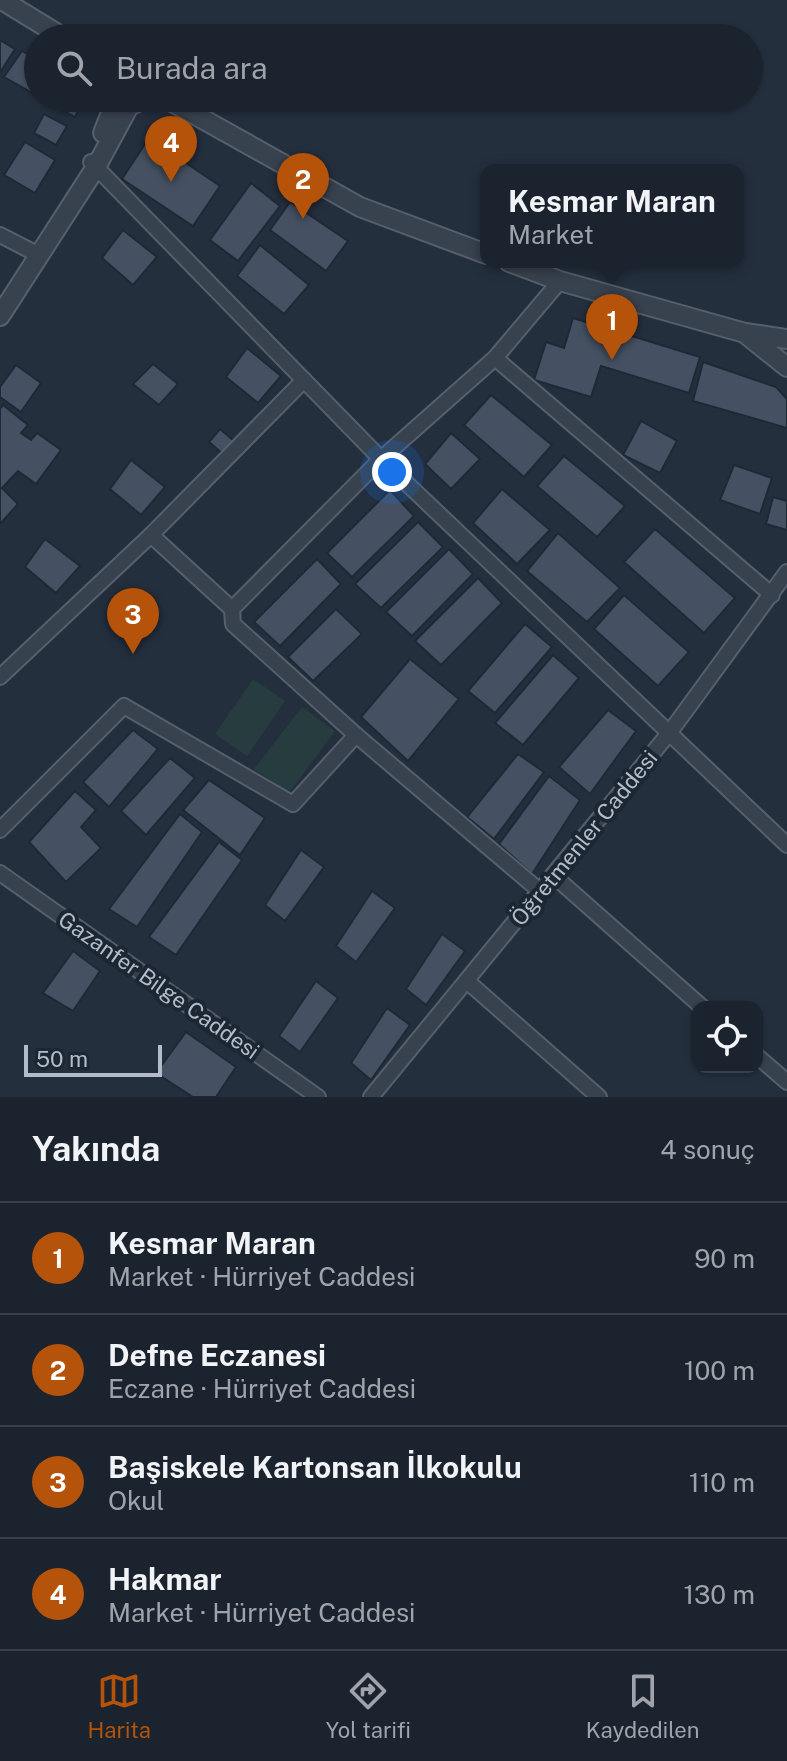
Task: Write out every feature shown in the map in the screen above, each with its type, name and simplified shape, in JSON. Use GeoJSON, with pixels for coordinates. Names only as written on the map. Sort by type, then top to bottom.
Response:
{"type":"FeatureCollection","features":[{"type":"Feature","properties":{"kind":"street"},"geometry":{"type":"LineString","coordinates":[[2,0],[41,24]]}},
{"type":"Feature","properties":{"kind":"street"},"geometry":{"type":"LineString","coordinates":[[93,165],[112,112]]}},
{"type":"Feature","properties":{"kind":"street"},"geometry":{"type":"LineString","coordinates":[[0,316],[125,112]]}},
{"type":"Feature","properties":{"kind":"street"},"geometry":{"type":"LineString","coordinates":[[190,112],[360,207],[480,252]]}},
{"type":"Feature","properties":{"kind":"street"},"geometry":{"type":"LineString","coordinates":[[93,165],[381,459],[787,845]]}},
{"type":"Feature","properties":{"kind":"street"},"geometry":{"type":"LineString","coordinates":[[0,235],[36,254]]}},
{"type":"Feature","properties":{"kind":"street"},"geometry":{"type":"LineString","coordinates":[[0,303],[36,254]]}},
{"type":"Feature","properties":{"kind":"street"},"geometry":{"type":"LineString","coordinates":[[525,268],[560,281],[745,333],[787,339]]}},
{"type":"Feature","properties":{"kind":"street"},"geometry":{"type":"LineString","coordinates":[[232,609],[381,459],[495,358],[560,281]]}},
{"type":"Feature","properties":{"kind":"street"},"geometry":{"type":"LineString","coordinates":[[745,333],[787,367]]}},
{"type":"Feature","properties":{"kind":"street"},"geometry":{"type":"LineString","coordinates":[[495,358],[772,595]]}},
{"type":"Feature","properties":{"kind":"street"},"geometry":{"type":"LineString","coordinates":[[0,677],[151,535],[304,380]]}},
{"type":"Feature","properties":{"kind":"street"},"geometry":{"type":"LineString","coordinates":[[151,535],[232,609],[233,624],[356,735],[541,892]]}},
{"type":"Feature","properties":{"kind":"street","name":"Öğretmenler Caddesi"},"geometry":{"type":"LineString","coordinates":[[371,1097],[670,732],[787,572]]}},
{"type":"Feature","properties":{"kind":"street"},"geometry":{"type":"LineString","coordinates":[[0,830],[124,706],[293,804],[356,735]]}},
{"type":"Feature","properties":{"kind":"street","name":"Gazanfer Bilge Caddesi"},"geometry":{"type":"LineString","coordinates":[[0,873],[318,1097]]}},
{"type":"Feature","properties":{"kind":"street"},"geometry":{"type":"LineString","coordinates":[[554,876],[695,1001]]}},
{"type":"Feature","properties":{"kind":"street"},"geometry":{"type":"LineString","coordinates":[[468,982],[599,1097]]}},
{"type":"Feature","properties":{"kind":"street"},"geometry":{"type":"LineString","coordinates":[[763,1061],[787,1082]]}},
{"type":"Feature","properties":{"kind":"green space"},"geometry":{"type":"Polygon","coordinates":[[[253,679],[285,701],[247,756],[215,734],[253,679]]]}},
{"type":"Feature","properties":{"kind":"green space"},"geometry":{"type":"Polygon","coordinates":[[[302,707],[335,731],[289,793],[254,769],[302,707]]]}},
{"type":"Feature","properties":{"kind":"building"},"geometry":{"type":"Polygon","coordinates":[[[0,40],[15,49],[1,71],[0,70],[0,40]]]}},
{"type":"Feature","properties":{"kind":"building"},"geometry":{"type":"Polygon","coordinates":[[[22,51],[24,52],[24,88],[4,77],[22,51]]]}},
{"type":"Feature","properties":{"kind":"building"},"geometry":{"type":"Polygon","coordinates":[[[44,114],[67,126],[56,145],[34,133],[44,114]]]}},
{"type":"Feature","properties":{"kind":"building"},"geometry":{"type":"Polygon","coordinates":[[[149,138],[220,186],[193,226],[122,179],[149,138]]]}},
{"type":"Feature","properties":{"kind":"building"},"geometry":{"type":"Polygon","coordinates":[[[25,142],[55,160],[35,193],[4,175],[25,142]]]}},
{"type":"Feature","properties":{"kind":"building"},"geometry":{"type":"Polygon","coordinates":[[[251,183],[280,206],[238,261],[210,240],[251,183]]]}},
{"type":"Feature","properties":{"kind":"building"},"geometry":{"type":"Polygon","coordinates":[[[290,202],[348,241],[326,271],[270,230],[290,202]]]}},
{"type":"Feature","properties":{"kind":"building"},"geometry":{"type":"Polygon","coordinates":[[[123,230],[157,257],[133,285],[102,258],[123,230]]]}},
{"type":"Feature","properties":{"kind":"building"},"geometry":{"type":"Polygon","coordinates":[[[260,245],[309,285],[284,314],[237,276],[260,245]]]}},
{"type":"Feature","properties":{"kind":"building"},"geometry":{"type":"Polygon","coordinates":[[[573,318],[700,357],[689,393],[601,366],[591,397],[534,380],[546,342],[564,348],[573,318]]]}},
{"type":"Feature","properties":{"kind":"building"},"geometry":{"type":"Polygon","coordinates":[[[247,348],[281,376],[258,403],[226,377],[247,348]]]}},
{"type":"Feature","properties":{"kind":"building"},"geometry":{"type":"Polygon","coordinates":[[[703,362],[776,387],[787,399],[787,428],[693,401],[703,362]]]}},
{"type":"Feature","properties":{"kind":"building"},"geometry":{"type":"Polygon","coordinates":[[[153,364],[178,384],[159,405],[133,384],[153,364]]]}},
{"type":"Feature","properties":{"kind":"building"},"geometry":{"type":"Polygon","coordinates":[[[16,365],[41,383],[21,412],[0,397],[0,387],[16,365]]]}},
{"type":"Feature","properties":{"kind":"building"},"geometry":{"type":"Polygon","coordinates":[[[491,395],[552,445],[524,477],[464,425],[491,395]]]}},
{"type":"Feature","properties":{"kind":"building"},"geometry":{"type":"Polygon","coordinates":[[[3,405],[28,425],[21,433],[31,440],[37,433],[61,450],[36,484],[18,471],[2,488],[18,504],[0,524],[0,409],[3,405]]]}},
{"type":"Feature","properties":{"kind":"building"},"geometry":{"type":"Polygon","coordinates":[[[641,421],[677,441],[660,473],[623,455],[641,421]]]}},
{"type":"Feature","properties":{"kind":"building"},"geometry":{"type":"Polygon","coordinates":[[[220,429],[234,441],[223,454],[209,442],[220,429]]]}},
{"type":"Feature","properties":{"kind":"building"},"geometry":{"type":"Polygon","coordinates":[[[451,433],[480,459],[451,489],[425,464],[451,433]]]}},
{"type":"Feature","properties":{"kind":"building"},"geometry":{"type":"Polygon","coordinates":[[[564,456],[625,506],[597,537],[537,486],[564,456]]]}},
{"type":"Feature","properties":{"kind":"building"},"geometry":{"type":"Polygon","coordinates":[[[131,460],[165,487],[141,515],[110,489],[131,460]]]}},
{"type":"Feature","properties":{"kind":"building"},"geometry":{"type":"Polygon","coordinates":[[[734,465],[772,478],[760,514],[720,500],[734,465]]]}},
{"type":"Feature","properties":{"kind":"building"},"geometry":{"type":"Polygon","coordinates":[[[502,489],[550,530],[517,564],[473,523],[502,489]]]}},
{"type":"Feature","properties":{"kind":"building"},"geometry":{"type":"Polygon","coordinates":[[[390,490],[414,516],[352,577],[327,553],[390,490]]]}},
{"type":"Feature","properties":{"kind":"building"},"geometry":{"type":"Polygon","coordinates":[[[773,497],[787,501],[787,530],[766,524],[773,497]]]}},
{"type":"Feature","properties":{"kind":"building"},"geometry":{"type":"Polygon","coordinates":[[[418,522],[443,547],[381,608],[355,584],[418,522]]]}},
{"type":"Feature","properties":{"kind":"building"},"geometry":{"type":"Polygon","coordinates":[[[655,529],[735,598],[704,633],[624,562],[655,529]]]}},
{"type":"Feature","properties":{"kind":"building"},"geometry":{"type":"Polygon","coordinates":[[[558,533],[620,588],[587,622],[527,571],[558,533]]]}},
{"type":"Feature","properties":{"kind":"building"},"geometry":{"type":"Polygon","coordinates":[[[45,539],[80,566],[56,593],[25,567],[45,539]]]}},
{"type":"Feature","properties":{"kind":"building"},"geometry":{"type":"Polygon","coordinates":[[[449,549],[473,574],[412,636],[386,612],[449,549]]]}},
{"type":"Feature","properties":{"kind":"building"},"geometry":{"type":"Polygon","coordinates":[[[317,559],[341,584],[280,646],[254,622],[317,559]]]}},
{"type":"Feature","properties":{"kind":"building"},"geometry":{"type":"Polygon","coordinates":[[[478,578],[502,603],[441,665],[415,641],[478,578]]]}},
{"type":"Feature","properties":{"kind":"building"},"geometry":{"type":"Polygon","coordinates":[[[624,595],[689,652],[658,686],[594,629],[624,595]]]}},
{"type":"Feature","properties":{"kind":"building"},"geometry":{"type":"Polygon","coordinates":[[[336,609],[362,634],[313,681],[288,657],[336,609]]]}},
{"type":"Feature","properties":{"kind":"building"},"geometry":{"type":"Polygon","coordinates":[[[525,624],[552,647],[495,713],[468,691],[525,624]]]}},
{"type":"Feature","properties":{"kind":"building"},"geometry":{"type":"Polygon","coordinates":[[[553,655],[579,678],[523,745],[495,723],[553,655]]]}},
{"type":"Feature","properties":{"kind":"building"},"geometry":{"type":"Polygon","coordinates":[[[410,659],[459,699],[408,761],[361,717],[410,659]]]}},
{"type":"Feature","properties":{"kind":"building"},"geometry":{"type":"Polygon","coordinates":[[[608,710],[636,731],[590,794],[559,767],[608,710]]]}},
{"type":"Feature","properties":{"kind":"building"},"geometry":{"type":"Polygon","coordinates":[[[133,730],[158,749],[109,807],[83,782],[133,730]]]}},
{"type":"Feature","properties":{"kind":"building"},"geometry":{"type":"Polygon","coordinates":[[[518,754],[544,772],[494,839],[467,817],[518,754]]]}},
{"type":"Feature","properties":{"kind":"building"},"geometry":{"type":"Polygon","coordinates":[[[170,758],[195,778],[146,835],[121,811],[170,758]]]}},
{"type":"Feature","properties":{"kind":"building"},"geometry":{"type":"Polygon","coordinates":[[[549,776],[580,800],[532,874],[499,844],[549,776]]]}},
{"type":"Feature","properties":{"kind":"building"},"geometry":{"type":"Polygon","coordinates":[[[209,780],[265,818],[240,855],[183,810],[209,780]]]}},
{"type":"Feature","properties":{"kind":"building"},"geometry":{"type":"Polygon","coordinates":[[[75,791],[96,810],[81,827],[101,848],[66,882],[29,842],[75,791]]]}},
{"type":"Feature","properties":{"kind":"building"},"geometry":{"type":"Polygon","coordinates":[[[180,814],[202,832],[137,927],[109,909],[180,814]]]}},
{"type":"Feature","properties":{"kind":"building"},"geometry":{"type":"Polygon","coordinates":[[[219,842],[242,860],[176,955],[149,937],[219,842]]]}},
{"type":"Feature","properties":{"kind":"building"},"geometry":{"type":"Polygon","coordinates":[[[301,850],[324,867],[285,921],[265,905],[301,850]]]}},
{"type":"Feature","properties":{"kind":"building"},"geometry":{"type":"Polygon","coordinates":[[[372,891],[395,908],[356,962],[336,946],[372,891]]]}},
{"type":"Feature","properties":{"kind":"building"},"geometry":{"type":"Polygon","coordinates":[[[442,934],[465,951],[426,1005],[406,989],[442,934]]]}},
{"type":"Feature","properties":{"kind":"building"},"geometry":{"type":"Polygon","coordinates":[[[73,951],[100,971],[73,1011],[43,993],[73,951]]]}},
{"type":"Feature","properties":{"kind":"building"},"geometry":{"type":"Polygon","coordinates":[[[316,981],[338,998],[300,1052],[279,1036],[316,981]]]}},
{"type":"Feature","properties":{"kind":"building"},"geometry":{"type":"Polygon","coordinates":[[[387,1008],[410,1025],[371,1080],[351,1063],[387,1008]]]}},
{"type":"Feature","properties":{"kind":"building"},"geometry":{"type":"Polygon","coordinates":[[[186,1032],[236,1067],[216,1097],[193,1097],[156,1073],[186,1032]]]}},
{"type":"Feature","properties":{"kind":"place","name":"Hakmar"},"geometry":{"type":"Point","coordinates":[171,182]}},
{"type":"Feature","properties":{"kind":"place","name":"Defne Eczanesi"},"geometry":{"type":"Point","coordinates":[303,219]}},
{"type":"Feature","properties":{"kind":"place","name":"Kesmar Maran"},"geometry":{"type":"Point","coordinates":[612,360]}},
{"type":"Feature","properties":{"kind":"place","name":"Başiskele Kartonsan İlkokulu"},"geometry":{"type":"Point","coordinates":[133,654]}}]}
